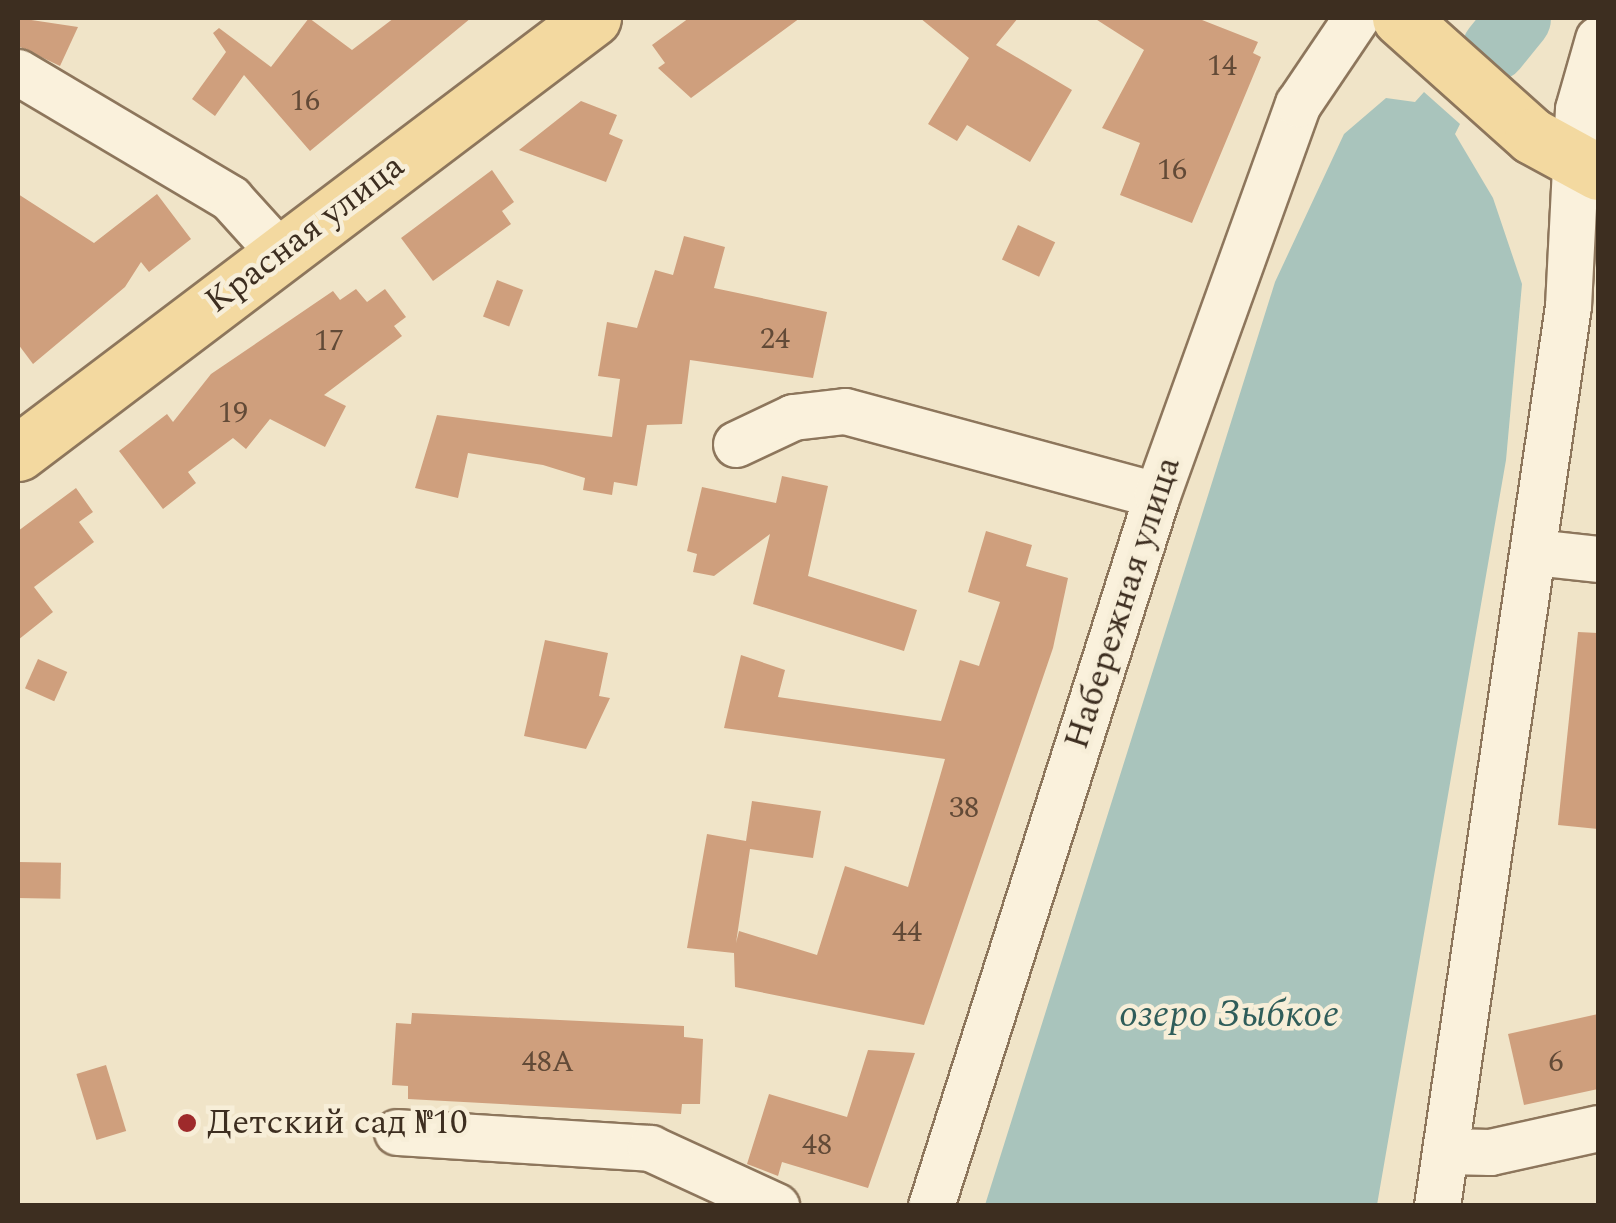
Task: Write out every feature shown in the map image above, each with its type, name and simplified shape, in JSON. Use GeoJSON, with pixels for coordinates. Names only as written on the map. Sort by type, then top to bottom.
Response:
{"type":"FeatureCollection","features":[{"type":"Feature","properties":{"kind":"main road","name":"Красная улица"},"geometry":{"type":"LineString","coordinates":[[18,453],[279,252],[594,18]]}},
{"type":"Feature","properties":{"kind":"main road"},"geometry":{"type":"LineString","coordinates":[[1400,18],[1504,113],[1585,167]]}},
{"type":"Feature","properties":{"kind":"street","name":"Набережная улица"},"geometry":{"type":"LineString","coordinates":[[931,1206],[1157,495],[1298,104],[1356,18]]}},
{"type":"Feature","properties":{"kind":"street"},"geometry":{"type":"LineString","coordinates":[[1437,1206],[1535,552],[1598,39]]}},
{"type":"Feature","properties":{"kind":"street"},"geometry":{"type":"LineString","coordinates":[[18,72],[230,198],[279,252]]}},
{"type":"Feature","properties":{"kind":"street"},"geometry":{"type":"LineString","coordinates":[[736,444],[793,416],[844,411],[1157,495]]}},
{"type":"Feature","properties":{"kind":"street"},"geometry":{"type":"LineString","coordinates":[[1535,552],[1598,559]]}},
{"type":"Feature","properties":{"kind":"street"},"geometry":{"type":"LineString","coordinates":[[1446,1151],[1490,1152],[1598,1128]]}},
{"type":"Feature","properties":{"kind":"street"},"geometry":{"type":"LineString","coordinates":[[397,1132],[650,1148],[776,1206]]}},
{"type":"Feature","properties":{"kind":"water","name":"озеро Зыбкое"},"geometry":{"type":"Polygon","coordinates":[[[1424,92],[1460,124],[1455,134],[1493,198],[1522,284],[1506,460],[1377,1205],[985,1205],[1275,282],[1344,134],[1386,98],[1415,102],[1424,92]]]}},
{"type":"Feature","properties":{"kind":"building"},"geometry":{"type":"Polygon","coordinates":[[[18,18],[78,27],[60,66],[18,46],[18,18]]]}},
{"type":"Feature","properties":{"kind":"building"},"geometry":{"type":"Polygon","coordinates":[[[309,18],[352,50],[394,18],[471,18],[310,151],[244,75],[215,116],[192,99],[226,52],[213,33],[219,28],[271,67],[309,18]]]}},
{"type":"Feature","properties":{"kind":"building"},"geometry":{"type":"Polygon","coordinates":[[[689,18],[800,18],[691,98],[658,68],[665,63],[652,45],[689,18]]]}},
{"type":"Feature","properties":{"kind":"building"},"geometry":{"type":"Polygon","coordinates":[[[920,18],[1018,18],[996,45],[1072,90],[1030,162],[967,125],[957,141],[928,124],[969,58],[920,18]]]}},
{"type":"Feature","properties":{"kind":"building"},"geometry":{"type":"Polygon","coordinates":[[[1094,18],[1197,18],[1258,42],[1253,53],[1261,57],[1192,223],[1120,195],[1140,143],[1102,128],[1144,50],[1094,18]]]}},
{"type":"Feature","properties":{"kind":"building"},"geometry":{"type":"Polygon","coordinates":[[[581,101],[617,115],[609,134],[623,140],[606,182],[519,150],[581,101]]]}},
{"type":"Feature","properties":{"kind":"building"},"geometry":{"type":"Polygon","coordinates":[[[492,170],[514,202],[502,211],[511,224],[433,281],[401,238],[492,170]]]}},
{"type":"Feature","properties":{"kind":"building"},"geometry":{"type":"Polygon","coordinates":[[[18,194],[94,243],[157,194],[191,239],[149,272],[141,262],[125,287],[33,364],[18,344],[18,194]]]}},
{"type":"Feature","properties":{"kind":"building"},"geometry":{"type":"Polygon","coordinates":[[[1018,225],[1055,242],[1039,277],[1002,259],[1018,225]]]}},
{"type":"Feature","properties":{"kind":"building"},"geometry":{"type":"Polygon","coordinates":[[[684,236],[725,247],[714,288],[827,312],[813,378],[690,360],[682,424],[647,425],[637,486],[614,482],[612,495],[583,490],[585,478],[543,465],[468,453],[458,498],[415,488],[437,415],[612,437],[620,379],[598,376],[607,322],[637,328],[655,270],[673,275],[684,236]]]}},
{"type":"Feature","properties":{"kind":"building"},"geometry":{"type":"Polygon","coordinates":[[[497,280],[523,290],[509,326],[483,316],[497,280]]]}},
{"type":"Feature","properties":{"kind":"building"},"geometry":{"type":"Polygon","coordinates":[[[356,289],[367,302],[385,289],[406,317],[394,326],[402,336],[324,395],[346,406],[325,447],[270,419],[246,449],[233,438],[188,472],[196,483],[163,509],[119,451],[167,414],[173,422],[211,374],[333,291],[340,300],[356,289]]]}},
{"type":"Feature","properties":{"kind":"building"},"geometry":{"type":"Polygon","coordinates":[[[782,476],[828,486],[808,576],[917,610],[904,651],[753,604],[770,534],[714,576],[693,572],[697,554],[687,551],[702,487],[776,503],[782,476]]]}},
{"type":"Feature","properties":{"kind":"building"},"geometry":{"type":"Polygon","coordinates":[[[76,488],[93,512],[79,522],[94,542],[34,587],[53,612],[18,640],[18,531],[76,488]]]}},
{"type":"Feature","properties":{"kind":"building"},"geometry":{"type":"Polygon","coordinates":[[[986,531],[1032,545],[1026,566],[1068,578],[1053,648],[924,1025],[735,987],[734,953],[687,948],[707,834],[746,841],[752,801],[821,811],[813,858],[750,849],[736,943],[739,931],[817,955],[845,866],[908,887],[945,759],[724,728],[741,655],[785,670],[778,697],[941,721],[960,660],[979,666],[1000,602],[968,592],[986,531]]]}},
{"type":"Feature","properties":{"kind":"building"},"geometry":{"type":"Polygon","coordinates":[[[1578,632],[1598,633],[1598,829],[1558,825],[1578,632]]]}},
{"type":"Feature","properties":{"kind":"building"},"geometry":{"type":"Polygon","coordinates":[[[545,640],[608,653],[599,696],[610,698],[586,749],[524,736],[545,640]]]}},
{"type":"Feature","properties":{"kind":"building"},"geometry":{"type":"Polygon","coordinates":[[[38,659],[67,672],[54,701],[25,688],[38,659]]]}},
{"type":"Feature","properties":{"kind":"building"},"geometry":{"type":"Polygon","coordinates":[[[18,862],[61,863],[60,899],[18,898],[18,862]]]}},
{"type":"Feature","properties":{"kind":"building"},"geometry":{"type":"Polygon","coordinates":[[[412,1013],[684,1026],[684,1037],[703,1039],[700,1104],[682,1104],[681,1114],[408,1099],[408,1086],[392,1085],[396,1023],[411,1024],[412,1013]]]}},
{"type":"Feature","properties":{"kind":"building"},"geometry":{"type":"Polygon","coordinates":[[[1598,1014],[1598,1089],[1524,1105],[1508,1034],[1598,1014]]]}},
{"type":"Feature","properties":{"kind":"building"},"geometry":{"type":"Polygon","coordinates":[[[868,1050],[915,1053],[868,1188],[782,1162],[778,1176],[747,1164],[769,1094],[847,1117],[868,1050]]]}},
{"type":"Feature","properties":{"kind":"building"},"geometry":{"type":"Polygon","coordinates":[[[106,1065],[126,1131],[97,1140],[76,1074],[106,1065]]]}},
{"type":"Feature","properties":{"kind":"waterway"},"geometry":{"type":"LineString","coordinates":[[1494,48],[1518,18]]}},
{"type":"Feature","properties":{"kind":"place","name":"Детский сад №10"},"geometry":{"type":"Point","coordinates":[187,1123]}}]}
